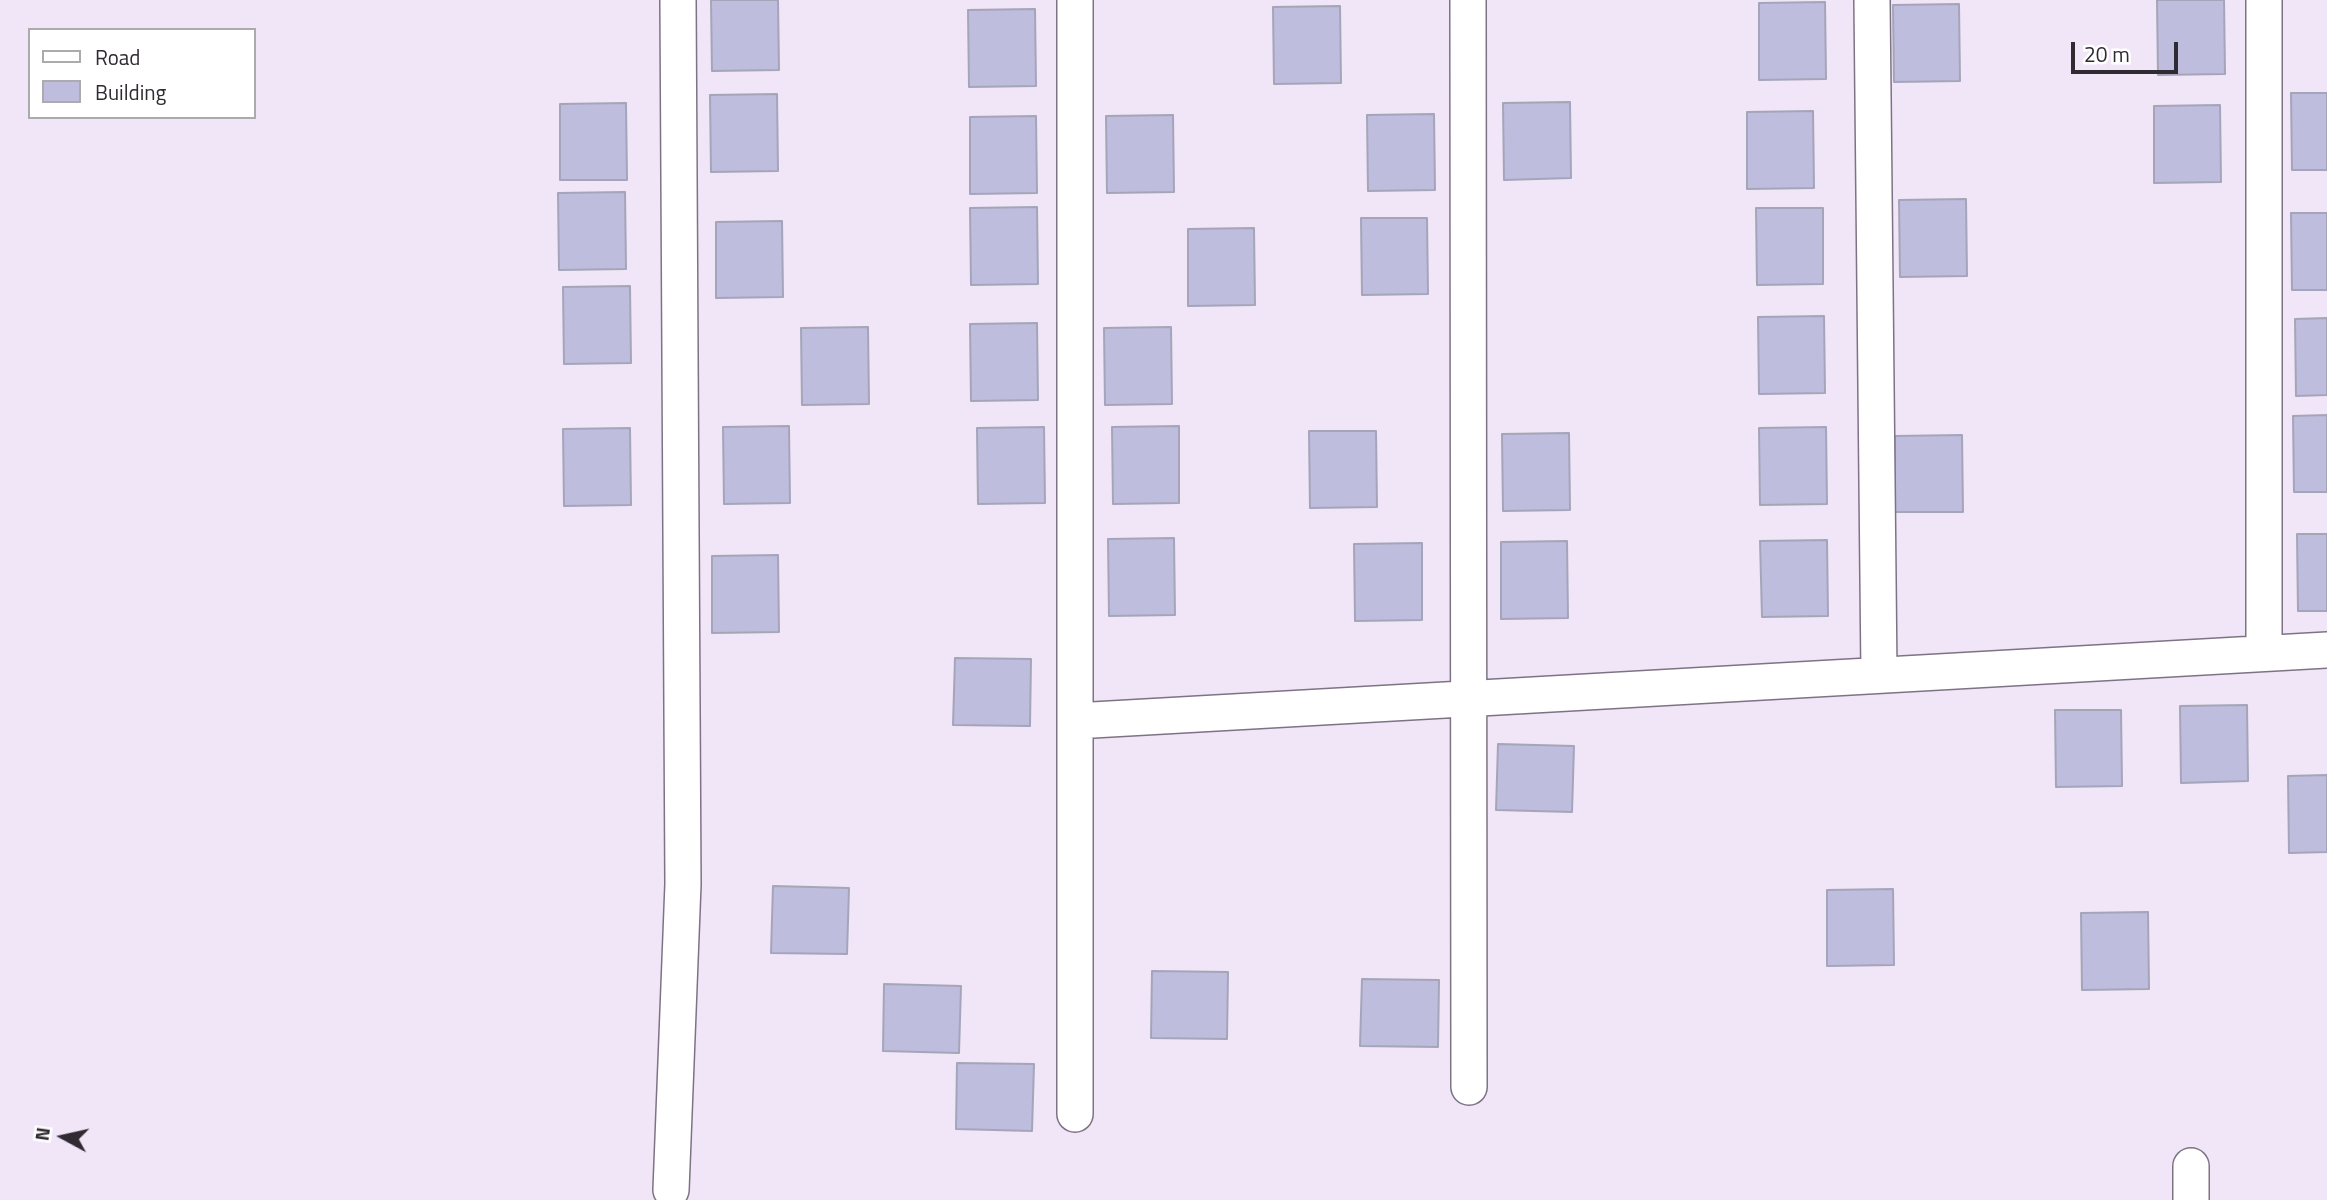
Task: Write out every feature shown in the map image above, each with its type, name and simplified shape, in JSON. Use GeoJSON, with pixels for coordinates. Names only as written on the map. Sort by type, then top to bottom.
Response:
{"type":"FeatureCollection","features":[{"type":"Feature","properties":{"kind":"street"},"geometry":{"type":"LineString","coordinates":[[671,1190],[683,884],[678,0]]}},
{"type":"Feature","properties":{"kind":"street"},"geometry":{"type":"LineString","coordinates":[[1074,0],[1075,1114]]}},
{"type":"Feature","properties":{"kind":"street"},"geometry":{"type":"LineString","coordinates":[[1468,0],[1469,1087]]}},
{"type":"Feature","properties":{"kind":"street"},"geometry":{"type":"LineString","coordinates":[[1872,0],[1879,674]]}},
{"type":"Feature","properties":{"kind":"street"},"geometry":{"type":"LineString","coordinates":[[2264,0],[2264,651]]}},
{"type":"Feature","properties":{"kind":"street"},"geometry":{"type":"LineString","coordinates":[[1075,721],[2264,651],[2327,650]]}},
{"type":"Feature","properties":{"kind":"building"},"geometry":{"type":"Polygon","coordinates":[[[711,0],[778,0],[779,70],[712,71],[711,0]]]}},
{"type":"Feature","properties":{"kind":"building"},"geometry":{"type":"Polygon","coordinates":[[[2157,0],[2224,0],[2225,74],[2158,75],[2157,0]]]}},
{"type":"Feature","properties":{"kind":"building"},"geometry":{"type":"Polygon","coordinates":[[[1825,2],[1826,79],[1759,80],[1759,3],[1825,2]]]}},
{"type":"Feature","properties":{"kind":"building"},"geometry":{"type":"Polygon","coordinates":[[[1959,4],[1960,81],[1894,82],[1893,5],[1959,4]]]}},
{"type":"Feature","properties":{"kind":"building"},"geometry":{"type":"Polygon","coordinates":[[[1340,6],[1341,83],[1274,84],[1273,7],[1340,6]]]}},
{"type":"Feature","properties":{"kind":"building"},"geometry":{"type":"Polygon","coordinates":[[[1035,9],[1036,86],[969,87],[968,10],[1035,9]]]}},
{"type":"Feature","properties":{"kind":"building"},"geometry":{"type":"Polygon","coordinates":[[[2291,93],[2327,93],[2327,170],[2292,170],[2291,93]]]}},
{"type":"Feature","properties":{"kind":"building"},"geometry":{"type":"Polygon","coordinates":[[[777,94],[778,171],[711,172],[710,95],[777,94]]]}},
{"type":"Feature","properties":{"kind":"building"},"geometry":{"type":"Polygon","coordinates":[[[1570,102],[1571,178],[1504,180],[1503,103],[1570,102]]]}},
{"type":"Feature","properties":{"kind":"building"},"geometry":{"type":"Polygon","coordinates":[[[626,103],[627,180],[560,180],[560,104],[626,103]]]}},
{"type":"Feature","properties":{"kind":"building"},"geometry":{"type":"Polygon","coordinates":[[[2220,105],[2221,182],[2154,183],[2154,106],[2220,105]]]}},
{"type":"Feature","properties":{"kind":"building"},"geometry":{"type":"Polygon","coordinates":[[[1813,111],[1814,188],[1747,189],[1747,112],[1813,111]]]}},
{"type":"Feature","properties":{"kind":"building"},"geometry":{"type":"Polygon","coordinates":[[[1434,114],[1435,190],[1368,191],[1367,115],[1434,114]]]}},
{"type":"Feature","properties":{"kind":"building"},"geometry":{"type":"Polygon","coordinates":[[[1173,115],[1174,192],[1107,193],[1106,116],[1173,115]]]}},
{"type":"Feature","properties":{"kind":"building"},"geometry":{"type":"Polygon","coordinates":[[[1036,116],[1037,193],[970,194],[970,117],[1036,116]]]}},
{"type":"Feature","properties":{"kind":"building"},"geometry":{"type":"Polygon","coordinates":[[[625,192],[626,269],[559,270],[558,193],[625,192]]]}},
{"type":"Feature","properties":{"kind":"building"},"geometry":{"type":"Polygon","coordinates":[[[1966,199],[1967,276],[1900,277],[1899,200],[1966,199]]]}},
{"type":"Feature","properties":{"kind":"building"},"geometry":{"type":"Polygon","coordinates":[[[1037,207],[1038,284],[971,285],[970,208],[1037,207]]]}},
{"type":"Feature","properties":{"kind":"building"},"geometry":{"type":"Polygon","coordinates":[[[1756,208],[1823,208],[1823,284],[1757,285],[1756,208]]]}},
{"type":"Feature","properties":{"kind":"building"},"geometry":{"type":"Polygon","coordinates":[[[2291,213],[2327,213],[2327,290],[2292,290],[2291,213]]]}},
{"type":"Feature","properties":{"kind":"building"},"geometry":{"type":"Polygon","coordinates":[[[1361,218],[1427,218],[1428,294],[1362,295],[1361,218]]]}},
{"type":"Feature","properties":{"kind":"building"},"geometry":{"type":"Polygon","coordinates":[[[782,221],[783,297],[716,298],[716,222],[782,221]]]}},
{"type":"Feature","properties":{"kind":"building"},"geometry":{"type":"Polygon","coordinates":[[[1254,228],[1255,305],[1188,306],[1188,229],[1254,228]]]}},
{"type":"Feature","properties":{"kind":"building"},"geometry":{"type":"Polygon","coordinates":[[[630,286],[631,363],[564,364],[563,287],[630,286]]]}},
{"type":"Feature","properties":{"kind":"building"},"geometry":{"type":"Polygon","coordinates":[[[1824,316],[1825,393],[1759,394],[1758,317],[1824,316]]]}},
{"type":"Feature","properties":{"kind":"building"},"geometry":{"type":"Polygon","coordinates":[[[2327,318],[2327,395],[2296,396],[2295,319],[2327,318]]]}},
{"type":"Feature","properties":{"kind":"building"},"geometry":{"type":"Polygon","coordinates":[[[1037,323],[1038,400],[971,401],[970,324],[1037,323]]]}},
{"type":"Feature","properties":{"kind":"building"},"geometry":{"type":"Polygon","coordinates":[[[868,327],[869,404],[802,405],[801,328],[868,327]]]}},
{"type":"Feature","properties":{"kind":"building"},"geometry":{"type":"Polygon","coordinates":[[[1171,327],[1172,404],[1105,405],[1104,328],[1171,327]]]}},
{"type":"Feature","properties":{"kind":"building"},"geometry":{"type":"Polygon","coordinates":[[[2327,415],[2327,492],[2294,492],[2293,416],[2327,415]]]}},
{"type":"Feature","properties":{"kind":"building"},"geometry":{"type":"Polygon","coordinates":[[[789,426],[790,503],[724,504],[723,427],[789,426]]]}},
{"type":"Feature","properties":{"kind":"building"},"geometry":{"type":"Polygon","coordinates":[[[1179,426],[1179,503],[1113,504],[1112,427],[1179,426]]]}},
{"type":"Feature","properties":{"kind":"building"},"geometry":{"type":"Polygon","coordinates":[[[1044,427],[1045,503],[978,504],[977,428],[1044,427]]]}},
{"type":"Feature","properties":{"kind":"building"},"geometry":{"type":"Polygon","coordinates":[[[1826,427],[1827,504],[1760,505],[1759,428],[1826,427]]]}},
{"type":"Feature","properties":{"kind":"building"},"geometry":{"type":"Polygon","coordinates":[[[630,428],[631,505],[564,506],[563,429],[630,428]]]}},
{"type":"Feature","properties":{"kind":"building"},"geometry":{"type":"Polygon","coordinates":[[[1309,431],[1376,431],[1377,507],[1310,508],[1309,431]]]}},
{"type":"Feature","properties":{"kind":"building"},"geometry":{"type":"Polygon","coordinates":[[[1569,433],[1570,510],[1503,511],[1502,434],[1569,433]]]}},
{"type":"Feature","properties":{"kind":"building"},"geometry":{"type":"Polygon","coordinates":[[[1962,435],[1963,512],[1895,512],[1895,436],[1962,435]]]}},
{"type":"Feature","properties":{"kind":"building"},"geometry":{"type":"Polygon","coordinates":[[[2297,534],[2327,534],[2327,611],[2298,611],[2297,534]]]}},
{"type":"Feature","properties":{"kind":"building"},"geometry":{"type":"Polygon","coordinates":[[[1174,538],[1175,615],[1109,616],[1108,539],[1174,538]]]}},
{"type":"Feature","properties":{"kind":"building"},"geometry":{"type":"Polygon","coordinates":[[[1827,540],[1828,616],[1762,617],[1760,541],[1827,540]]]}},
{"type":"Feature","properties":{"kind":"building"},"geometry":{"type":"Polygon","coordinates":[[[1567,541],[1568,618],[1501,619],[1501,542],[1567,541]]]}},
{"type":"Feature","properties":{"kind":"building"},"geometry":{"type":"Polygon","coordinates":[[[1422,543],[1422,620],[1355,621],[1354,544],[1422,543]]]}},
{"type":"Feature","properties":{"kind":"building"},"geometry":{"type":"Polygon","coordinates":[[[778,555],[779,632],[712,633],[712,556],[778,555]]]}},
{"type":"Feature","properties":{"kind":"building"},"geometry":{"type":"Polygon","coordinates":[[[955,658],[1031,659],[1030,726],[953,725],[955,658]]]}},
{"type":"Feature","properties":{"kind":"building"},"geometry":{"type":"Polygon","coordinates":[[[2247,705],[2248,781],[2181,783],[2180,706],[2247,705]]]}},
{"type":"Feature","properties":{"kind":"building"},"geometry":{"type":"Polygon","coordinates":[[[2055,710],[2121,710],[2122,786],[2056,787],[2055,710]]]}},
{"type":"Feature","properties":{"kind":"building"},"geometry":{"type":"Polygon","coordinates":[[[1498,744],[1574,746],[1572,812],[1496,810],[1498,744]]]}},
{"type":"Feature","properties":{"kind":"building"},"geometry":{"type":"Polygon","coordinates":[[[2327,775],[2327,852],[2289,853],[2288,776],[2327,775]]]}},
{"type":"Feature","properties":{"kind":"building"},"geometry":{"type":"Polygon","coordinates":[[[773,886],[849,888],[847,954],[771,953],[773,886]]]}},
{"type":"Feature","properties":{"kind":"building"},"geometry":{"type":"Polygon","coordinates":[[[1893,889],[1894,965],[1827,966],[1827,890],[1893,889]]]}},
{"type":"Feature","properties":{"kind":"building"},"geometry":{"type":"Polygon","coordinates":[[[2148,912],[2149,989],[2082,990],[2081,913],[2148,912]]]}},
{"type":"Feature","properties":{"kind":"building"},"geometry":{"type":"Polygon","coordinates":[[[1152,971],[1228,972],[1227,1039],[1151,1038],[1152,971]]]}},
{"type":"Feature","properties":{"kind":"building"},"geometry":{"type":"Polygon","coordinates":[[[1362,979],[1439,980],[1438,1047],[1360,1046],[1362,979]]]}},
{"type":"Feature","properties":{"kind":"building"},"geometry":{"type":"Polygon","coordinates":[[[884,984],[961,986],[959,1053],[883,1051],[884,984]]]}},
{"type":"Feature","properties":{"kind":"building"},"geometry":{"type":"Polygon","coordinates":[[[957,1063],[1034,1064],[1032,1131],[956,1129],[957,1063]]]}}]}
